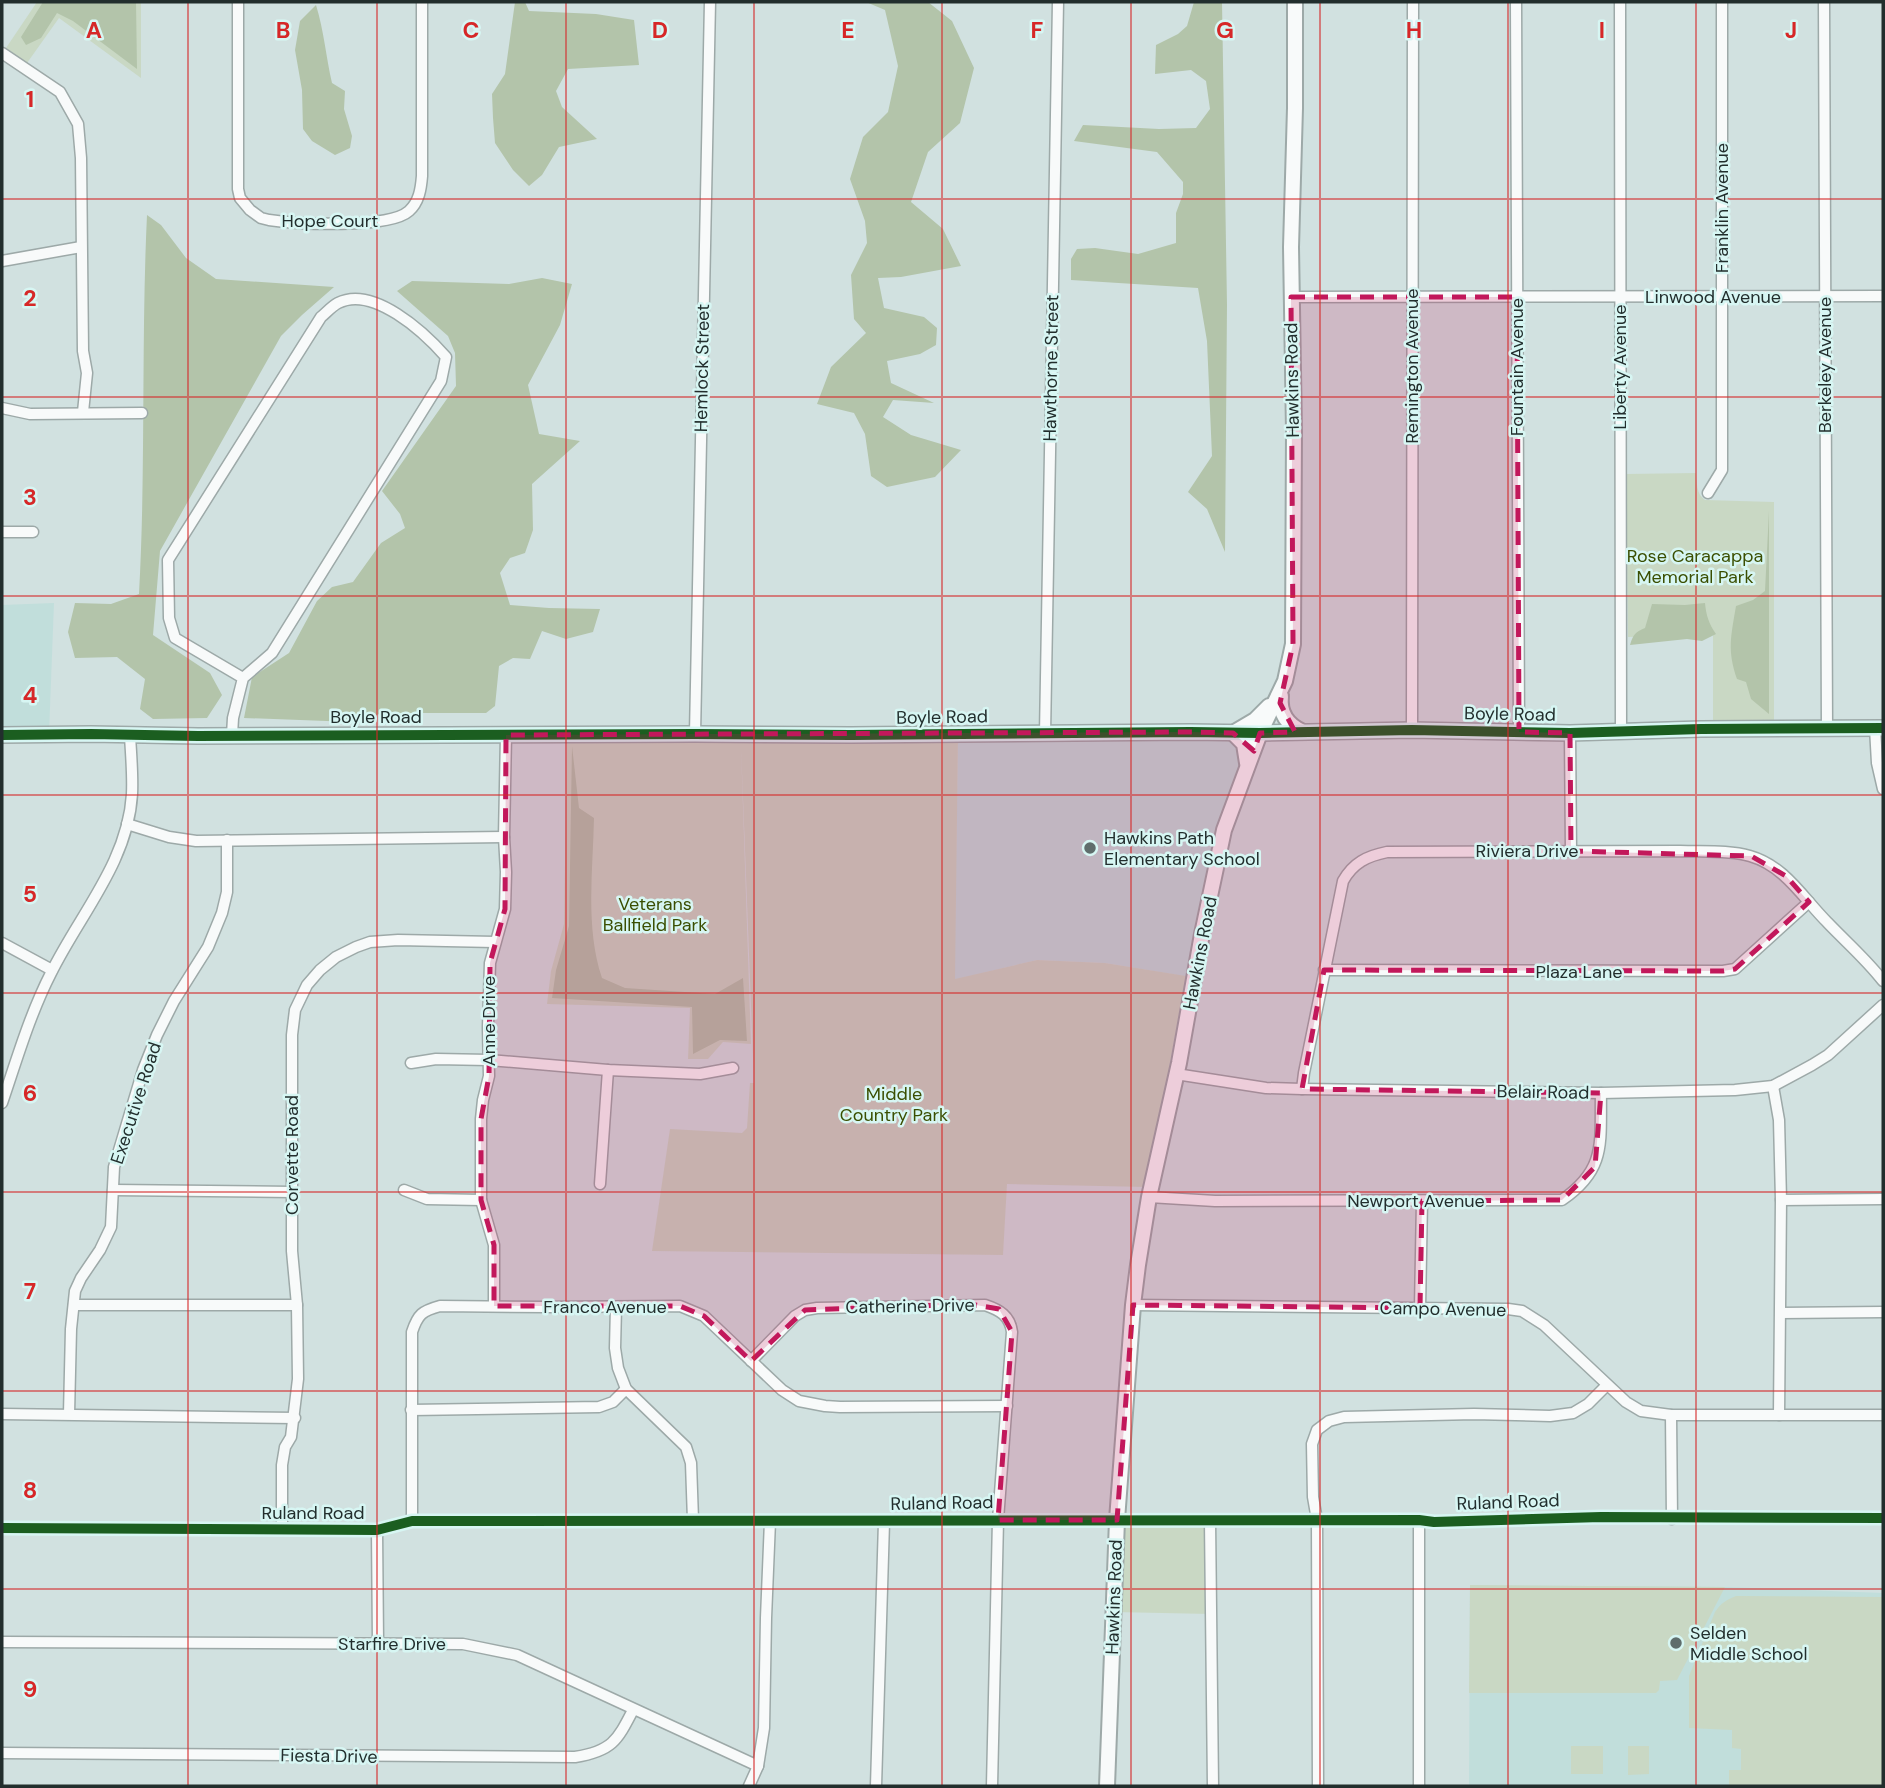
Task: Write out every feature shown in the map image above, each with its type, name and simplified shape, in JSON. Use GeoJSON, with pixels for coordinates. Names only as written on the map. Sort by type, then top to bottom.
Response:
{"type":"FeatureCollection","features":[{"type":"Feature","properties":{"kind":"street","name":"Hope Court"},"geometry":{"type":"LineString","coordinates":[[238,2],[237,162],[240,198],[261,218],[336,223],[393,219],[411,210],[419,196],[422,176],[422,2]]}},
{"type":"Feature","properties":{"kind":"street","name":"Hemlock Street"},"geometry":{"type":"LineString","coordinates":[[695,734],[710,2]]}},
{"type":"Feature","properties":{"kind":"street","name":"Hawthorne Street"},"geometry":{"type":"LineString","coordinates":[[1045,734],[1058,2]]}},
{"type":"Feature","properties":{"kind":"street","name":"Hawkins Road"},"geometry":{"type":"LineString","coordinates":[[1107,1786],[1117,1520],[1133,1305],[1149,1197],[1224,830],[1260,733],[1281,692],[1293,644],[1294,430],[1291,297],[1295,2]]}},
{"type":"Feature","properties":{"kind":"street","name":"Remington Avenue"},"geometry":{"type":"LineString","coordinates":[[1412,730],[1413,2]]}},
{"type":"Feature","properties":{"kind":"street","name":"Fountain Avenue"},"geometry":{"type":"LineString","coordinates":[[1516,2],[1519,732]]}},
{"type":"Feature","properties":{"kind":"street","name":"Liberty Avenue"},"geometry":{"type":"LineString","coordinates":[[1620,2],[1621,732]]}},
{"type":"Feature","properties":{"kind":"street","name":"Franklin Avenue"},"geometry":{"type":"LineString","coordinates":[[1708,493],[1722,470],[1722,2]]}},
{"type":"Feature","properties":{"kind":"street","name":"Berkeley Avenue"},"geometry":{"type":"LineString","coordinates":[[1824,2],[1827,729]]}},
{"type":"Feature","properties":{"kind":"street"},"geometry":{"type":"LineString","coordinates":[[2,52],[60,92],[78,124],[81,158],[83,351],[87,373],[83,412]]}},
{"type":"Feature","properties":{"kind":"street"},"geometry":{"type":"LineString","coordinates":[[2,261],[81,247]]}},
{"type":"Feature","properties":{"kind":"street","name":"Linwood Avenue"},"geometry":{"type":"LineString","coordinates":[[1291,297],[1883,296]]}},
{"type":"Feature","properties":{"kind":"street"},"geometry":{"type":"LineString","coordinates":[[232,735],[233,718],[243,678],[272,653],[441,381],[446,357],[428,338],[380,303],[363,298],[338,302],[321,317],[168,560],[169,618],[175,638],[243,678]]}},
{"type":"Feature","properties":{"kind":"street"},"geometry":{"type":"LineString","coordinates":[[2,408],[30,414],[142,414]]}},
{"type":"Feature","properties":{"kind":"street"},"geometry":{"type":"LineString","coordinates":[[2,532],[33,532]]}},
{"type":"Feature","properties":{"kind":"street"},"geometry":{"type":"LineString","coordinates":[[1281,692],[1282,713],[1296,729],[1304,732]]}},
{"type":"Feature","properties":{"kind":"street"},"geometry":{"type":"LineString","coordinates":[[1246,770],[1244,744],[1233,733],[1255,720],[1281,692]]}},
{"type":"Feature","properties":{"kind":"street","name":"Boyle Road"},"geometry":{"type":"LineString","coordinates":[[2,735],[851,735],[1412,730],[1570,733],[1879,728]]}},
{"type":"Feature","properties":{"kind":"street"},"geometry":{"type":"LineString","coordinates":[[1879,728],[1877,764],[1883,789]]}},
{"type":"Feature","properties":{"kind":"street"},"geometry":{"type":"LineString","coordinates":[[1570,733],[1571,851]]}},
{"type":"Feature","properties":{"kind":"street"},"geometry":{"type":"LineString","coordinates":[[2,1103],[38,999],[118,855],[132,794],[130,735]]}},
{"type":"Feature","properties":{"kind":"street","name":"Anne Drive"},"geometry":{"type":"LineString","coordinates":[[494,1306],[494,1245],[481,1200],[481,1119],[489,1076],[488,975],[505,909],[506,735]]}},
{"type":"Feature","properties":{"kind":"street"},"geometry":{"type":"LineString","coordinates":[[127,824],[196,841],[504,837]]}},
{"type":"Feature","properties":{"kind":"street","name":"Executive Road"},"geometry":{"type":"LineString","coordinates":[[69,1414],[71,1329],[75,1291],[111,1227],[114,1167],[143,1070],[174,1001],[208,947],[222,913],[227,892],[227,840]]}},
{"type":"Feature","properties":{"kind":"street","name":"Riviera Drive"},"geometry":{"type":"LineString","coordinates":[[1303,1089],[1343,881],[1348,872],[1364,858],[1387,852],[1728,852],[1751,856],[1770,864],[1786,876],[1883,981]]}},
{"type":"Feature","properties":{"kind":"street","name":"Plaza Lane"},"geometry":{"type":"LineString","coordinates":[[1324,970],[1723,971],[1735,969],[1809,902]]}},
{"type":"Feature","properties":{"kind":"street","name":"Corvette Road"},"geometry":{"type":"LineString","coordinates":[[282,1529],[282,1465],[295,1418],[298,1379],[297,1305],[292,1251],[292,1035],[295,1010],[307,985],[320,970],[335,957],[370,942],[495,942]]}},
{"type":"Feature","properties":{"kind":"street"},"geometry":{"type":"LineString","coordinates":[[2,943],[52,970]]}},
{"type":"Feature","properties":{"kind":"street","name":"Belair Road"},"geometry":{"type":"LineString","coordinates":[[1176,1074],[1266,1088],[1601,1093],[1735,1090],[1773,1086],[1812,1065],[1828,1055],[1883,1006]]}},
{"type":"Feature","properties":{"kind":"street"},"geometry":{"type":"LineString","coordinates":[[411,1063],[436,1059],[489,1060],[700,1074],[733,1068]]}},
{"type":"Feature","properties":{"kind":"street"},"geometry":{"type":"LineString","coordinates":[[600,1184],[608,1070]]}},
{"type":"Feature","properties":{"kind":"street"},"geometry":{"type":"LineString","coordinates":[[1773,1086],[1779,1120],[1781,1200],[1779,1415]]}},
{"type":"Feature","properties":{"kind":"street","name":"Newport Avenue"},"geometry":{"type":"LineString","coordinates":[[1149,1197],[1215,1201],[1562,1200],[1580,1186],[1595,1167],[1601,1145],[1601,1093]]}},
{"type":"Feature","properties":{"kind":"street"},"geometry":{"type":"LineString","coordinates":[[113,1190],[292,1192]]}},
{"type":"Feature","properties":{"kind":"street"},"geometry":{"type":"LineString","coordinates":[[404,1190],[428,1199],[481,1200]]}},
{"type":"Feature","properties":{"kind":"street"},"geometry":{"type":"LineString","coordinates":[[1781,1200],[1883,1199]]}},
{"type":"Feature","properties":{"kind":"street"},"geometry":{"type":"LineString","coordinates":[[1420,1308],[1422,1201]]}},
{"type":"Feature","properties":{"kind":"street"},"geometry":{"type":"LineString","coordinates":[[74,1306],[297,1305]]}},
{"type":"Feature","properties":{"kind":"street","name":"Catherine Drive"},"geometry":{"type":"LineString","coordinates":[[751,1361],[795,1316],[805,1310],[828,1307],[985,1305],[999,1309],[1011,1323],[998,1520],[992,1786]]}},
{"type":"Feature","properties":{"kind":"street","name":"Campo Avenue"},"geometry":{"type":"LineString","coordinates":[[1133,1305],[1522,1311],[1544,1325],[1626,1402],[1640,1411],[1671,1415],[1883,1415]]}},
{"type":"Feature","properties":{"kind":"street","name":"Franco Avenue"},"geometry":{"type":"LineString","coordinates":[[412,1521],[412,1332],[416,1320],[424,1310],[440,1306],[680,1306],[704,1316],[782,1390],[799,1401],[825,1406],[1007,1406]]}},
{"type":"Feature","properties":{"kind":"street"},"geometry":{"type":"LineString","coordinates":[[616,1307],[618,1368],[626,1389],[686,1447],[691,1463],[693,1520]]}},
{"type":"Feature","properties":{"kind":"street"},"geometry":{"type":"LineString","coordinates":[[1781,1313],[1883,1312]]}},
{"type":"Feature","properties":{"kind":"street"},"geometry":{"type":"LineString","coordinates":[[1318,1786],[1317,1520],[1313,1497],[1312,1444],[1317,1430],[1329,1421],[1344,1417],[1475,1414],[1550,1416],[1573,1413],[1588,1404],[1607,1384]]}},
{"type":"Feature","properties":{"kind":"street"},"geometry":{"type":"LineString","coordinates":[[411,1410],[598,1407],[613,1402],[626,1389]]}},
{"type":"Feature","properties":{"kind":"street"},"geometry":{"type":"LineString","coordinates":[[2,1414],[295,1418]]}},
{"type":"Feature","properties":{"kind":"street"},"geometry":{"type":"LineString","coordinates":[[1671,1415],[1672,1519]]}},
{"type":"Feature","properties":{"kind":"street","name":"Ruland Road"},"geometry":{"type":"LineString","coordinates":[[2,1528],[377,1531],[412,1521],[1434,1522],[1601,1517],[1883,1518]]}},
{"type":"Feature","properties":{"kind":"street"},"geometry":{"type":"LineString","coordinates":[[1419,1520],[1419,1786]]}},
{"type":"Feature","properties":{"kind":"street"},"geometry":{"type":"LineString","coordinates":[[749,1786],[758,1766],[764,1728],[770,1521]]}},
{"type":"Feature","properties":{"kind":"street"},"geometry":{"type":"LineString","coordinates":[[1210,1521],[1213,1786]]}},
{"type":"Feature","properties":{"kind":"street"},"geometry":{"type":"LineString","coordinates":[[876,1786],[884,1522]]}},
{"type":"Feature","properties":{"kind":"street"},"geometry":{"type":"LineString","coordinates":[[377,1531],[378,1643]]}},
{"type":"Feature","properties":{"kind":"street","name":"Starfire Drive"},"geometry":{"type":"LineString","coordinates":[[2,1642],[463,1644],[517,1655],[758,1766]]}},
{"type":"Feature","properties":{"kind":"street","name":"Fiesta Drive"},"geometry":{"type":"LineString","coordinates":[[2,1753],[576,1756],[596,1754],[610,1745],[633,1710]]}},
{"type":"Feature","properties":{"kind":"highlighted area"},"geometry":{"type":"Polygon","coordinates":[[[1291,297],[1517,297],[1519,732],[1570,733],[1571,851],[1751,856],[1786,876],[1809,902],[1735,969],[1723,971],[1324,970],[1302,1089],[1601,1093],[1595,1167],[1562,1200],[1422,1201],[1420,1308],[1133,1305],[1117,1520],[998,1520],[1012,1332],[999,1309],[970,1304],[805,1310],[751,1361],[704,1316],[680,1306],[494,1306],[494,1245],[481,1200],[481,1119],[489,1076],[490,963],[505,909],[506,735],[1190,732],[1233,733],[1254,751],[1260,733],[1295,732],[1280,703],[1293,644],[1291,297]]]}},
{"type":"Feature","properties":{"kind":"shaded area"},"geometry":{"type":"Polygon","coordinates":[[[54,603],[49,734],[2,735],[2,605],[54,603]]]}},
{"type":"Feature","properties":{"kind":"shaded area","name":"Hawkins Path Elementary School"},"geometry":{"type":"Polygon","coordinates":[[[1254,736],[1189,977],[1105,963],[1037,960],[954,980],[958,737],[1254,736]]]}},
{"type":"Feature","properties":{"kind":"shaded area","name":"Selden Middle School"},"geometry":{"type":"Polygon","coordinates":[[[1470,1585],[1725,1587],[1883,1593],[1883,1786],[1469,1786],[1470,1585]]]}},
{"type":"Feature","properties":{"kind":"green space"},"geometry":{"type":"Polygon","coordinates":[[[37,2],[141,2],[141,78],[59,18],[27,63],[6,48],[37,2]]]}},
{"type":"Feature","properties":{"kind":"green space"},"geometry":{"type":"Polygon","coordinates":[[[43,2],[136,2],[137,69],[73,21],[57,13],[41,38],[26,45],[21,37],[43,2]]]}},
{"type":"Feature","properties":{"kind":"green space"},"geometry":{"type":"Polygon","coordinates":[[[515,2],[525,2],[529,11],[596,14],[634,20],[639,65],[568,69],[556,91],[562,107],[597,139],[559,147],[542,175],[529,186],[513,170],[495,143],[493,118],[492,94],[505,74],[515,2]]]}},
{"type":"Feature","properties":{"kind":"green space"},"geometry":{"type":"Polygon","coordinates":[[[866,2],[928,2],[952,21],[974,68],[960,123],[928,152],[911,202],[943,229],[961,266],[901,277],[878,278],[884,308],[924,317],[937,328],[936,345],[920,354],[887,361],[891,383],[934,403],[893,400],[883,417],[911,435],[961,450],[935,477],[887,487],[871,476],[865,434],[854,413],[817,404],[831,367],[866,333],[854,319],[851,275],[867,243],[865,221],[850,179],[863,137],[888,112],[898,66],[885,10],[866,2]]]}},
{"type":"Feature","properties":{"kind":"green space"},"geometry":{"type":"Polygon","coordinates":[[[1194,2],[1222,2],[1227,305],[1225,552],[1207,509],[1188,492],[1212,456],[1207,341],[1198,288],[1071,280],[1071,259],[1077,249],[1095,248],[1138,254],[1176,243],[1176,213],[1183,194],[1183,182],[1157,152],[1074,141],[1083,125],[1196,128],[1210,109],[1206,81],[1191,70],[1155,74],[1156,45],[1178,34],[1187,26],[1194,2]]]}},
{"type":"Feature","properties":{"kind":"green space"},"geometry":{"type":"Polygon","coordinates":[[[316,5],[332,83],[345,91],[344,109],[352,136],[350,148],[335,155],[312,141],[303,129],[302,90],[295,50],[300,21],[316,5]]]}},
{"type":"Feature","properties":{"kind":"green space"},"geometry":{"type":"Polygon","coordinates":[[[147,215],[161,225],[186,258],[216,279],[334,287],[281,336],[160,551],[153,635],[210,673],[222,695],[207,718],[153,719],[140,709],[145,679],[117,657],[75,658],[68,632],[75,603],[111,604],[139,594],[147,215]]]}},
{"type":"Feature","properties":{"kind":"green space"},"geometry":{"type":"Polygon","coordinates":[[[542,278],[572,284],[560,325],[528,385],[539,434],[580,441],[532,484],[533,530],[525,553],[510,558],[500,573],[510,605],[600,609],[593,632],[566,639],[542,631],[530,659],[513,658],[499,666],[495,706],[486,713],[383,713],[353,722],[244,718],[252,677],[289,653],[317,601],[332,587],[353,582],[381,543],[405,528],[400,514],[382,491],[456,386],[455,353],[448,336],[397,291],[412,281],[509,284],[542,278]]]}},
{"type":"Feature","properties":{"kind":"green space","name":"Rose Caracappa Memorial Park"},"geometry":{"type":"Polygon","coordinates":[[[1696,473],[1698,491],[1705,500],[1774,502],[1774,725],[1713,723],[1713,635],[1628,637],[1626,474],[1696,473]]]}},
{"type":"Feature","properties":{"kind":"green space"},"geometry":{"type":"Polygon","coordinates":[[[1769,511],[1769,714],[1751,699],[1746,682],[1737,679],[1731,643],[1736,606],[1753,600],[1765,591],[1769,511]]]}},
{"type":"Feature","properties":{"kind":"green space"},"geometry":{"type":"Polygon","coordinates":[[[1705,603],[1708,619],[1716,634],[1702,641],[1687,639],[1630,645],[1635,634],[1645,628],[1652,604],[1705,603]]]}},
{"type":"Feature","properties":{"kind":"green space","name":"Middle Country Park"},"geometry":{"type":"Polygon","coordinates":[[[740,737],[741,742],[958,737],[955,979],[1037,960],[1105,963],[1186,976],[1147,1187],[1007,1184],[1003,1255],[652,1251],[670,1129],[742,1133],[747,1128],[750,1083],[754,1083],[741,747],[751,1044],[723,1042],[708,1059],[688,1059],[690,1008],[547,1004],[551,971],[564,924],[567,739],[740,737]]]}},
{"type":"Feature","properties":{"kind":"green space"},"geometry":{"type":"Polygon","coordinates":[[[572,746],[579,808],[594,818],[593,939],[602,978],[625,988],[715,994],[743,978],[747,1041],[720,1040],[693,1054],[692,1007],[552,998],[556,970],[569,926],[572,746]]]}},
{"type":"Feature","properties":{"kind":"green space"},"geometry":{"type":"Polygon","coordinates":[[[1117,1520],[1210,1521],[1211,1614],[1113,1612],[1117,1520]]]}},
{"type":"Feature","properties":{"kind":"green space"},"geometry":{"type":"Polygon","coordinates":[[[1470,1585],[1725,1587],[1677,1680],[1660,1681],[1656,1693],[1469,1693],[1470,1585]]]}},
{"type":"Feature","properties":{"kind":"green space"},"geometry":{"type":"Polygon","coordinates":[[[1736,1596],[1883,1597],[1883,1786],[1729,1786],[1729,1770],[1741,1770],[1741,1749],[1732,1748],[1732,1730],[1689,1728],[1689,1676],[1715,1612],[1724,1602],[1736,1596]]]}},
{"type":"Feature","properties":{"kind":"green space"},"geometry":{"type":"Polygon","coordinates":[[[1571,1746],[1603,1746],[1603,1774],[1571,1774],[1571,1746]]]}},
{"type":"Feature","properties":{"kind":"green space"},"geometry":{"type":"Polygon","coordinates":[[[1628,1746],[1649,1746],[1649,1774],[1628,1775],[1628,1746]]]}},
{"type":"Feature","properties":{"kind":"cycle path"},"geometry":{"type":"LineString","coordinates":[[2,735],[851,735],[1412,730],[1570,733],[1883,728]]}},
{"type":"Feature","properties":{"kind":"cycle path"},"geometry":{"type":"LineString","coordinates":[[2,1528],[377,1530],[412,1521],[1434,1522],[1601,1517],[1883,1518]]}},
{"type":"Feature","properties":{"kind":"place","name":"Hawkins Path Elementary School"},"geometry":{"type":"Point","coordinates":[1090,848]}},
{"type":"Feature","properties":{"kind":"place","name":"Selden Middle School"},"geometry":{"type":"Point","coordinates":[1676,1643]}},
{"type":"Feature","properties":{"kind":"park label","name":"Veterans Ballfield Park"},"geometry":{"type":"Point","coordinates":[655,914]}}]}
